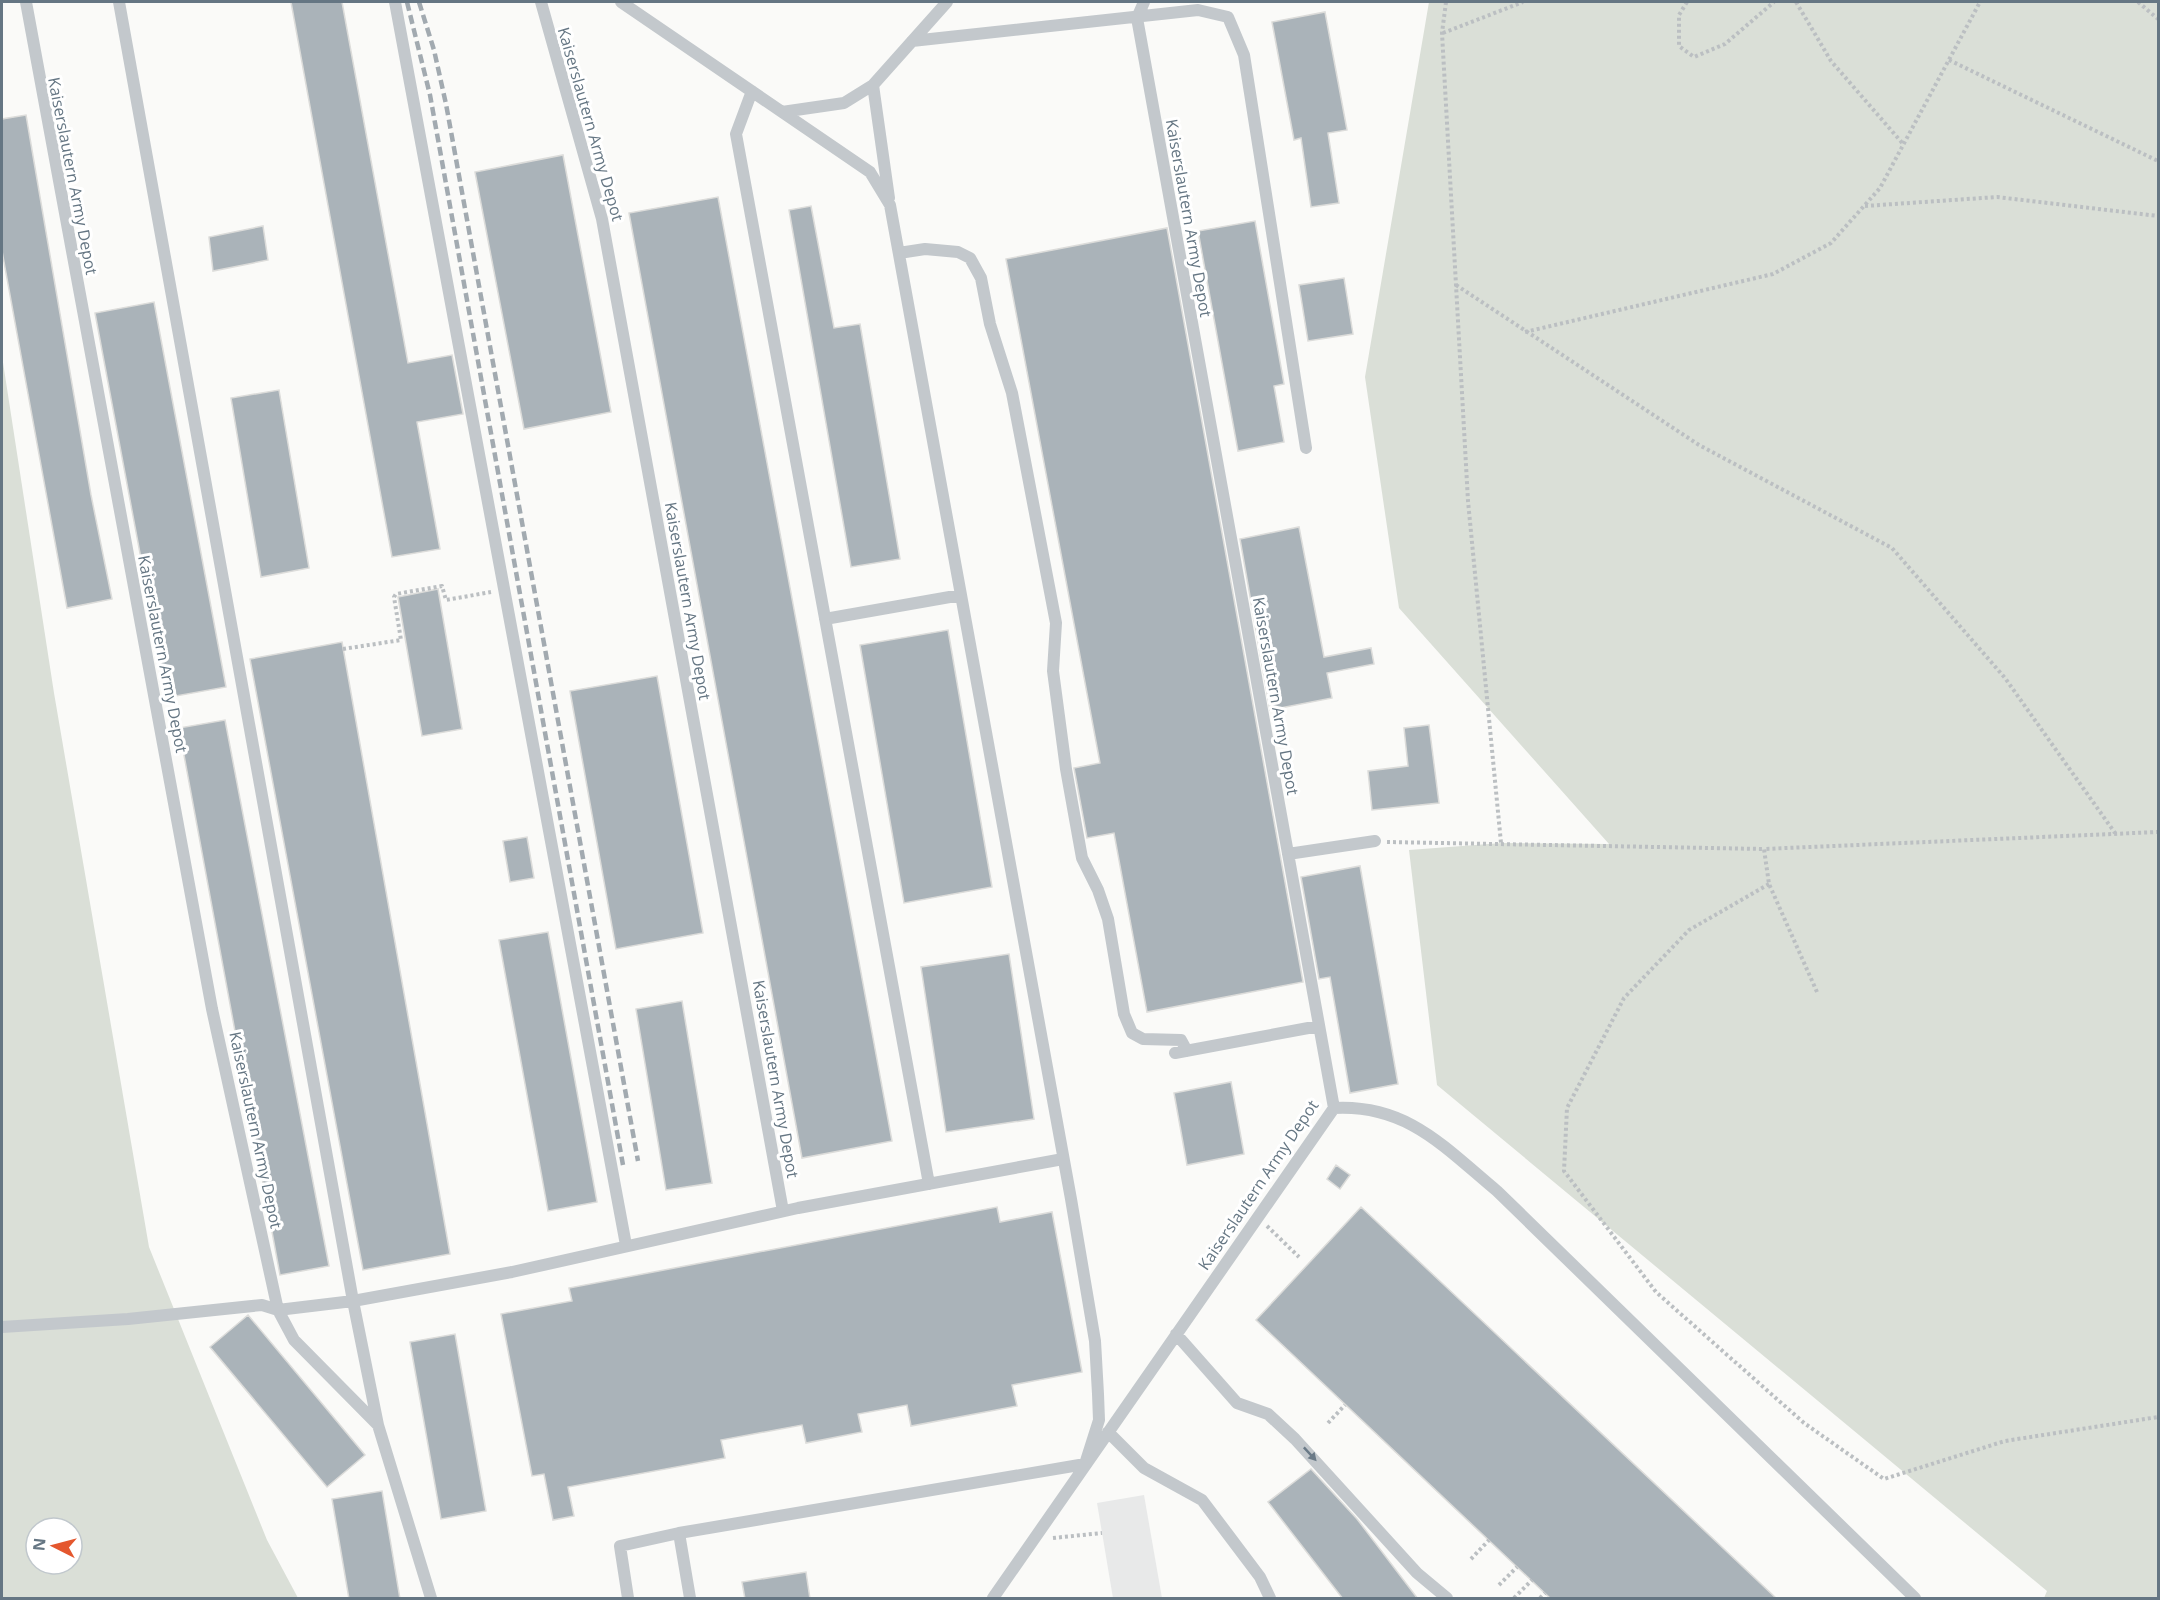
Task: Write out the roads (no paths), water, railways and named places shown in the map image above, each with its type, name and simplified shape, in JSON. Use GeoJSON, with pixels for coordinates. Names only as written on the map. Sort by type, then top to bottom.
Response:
{"type":"FeatureCollection","features":[{"type":"Feature","properties":{"kind":"lane","name":"Kaiserslautern Army Depot"},"geometry":{"type":"LineString","coordinates":[[26,2],[212,1009],[278,1310],[294,1340],[378,1425]]}},
{"type":"Feature","properties":{"kind":"lane","name":"Kaiserslautern Army Depot"},"geometry":{"type":"LineString","coordinates":[[119,2],[353,1301],[378,1425],[431,1599]]}},
{"type":"Feature","properties":{"kind":"lane"},"geometry":{"type":"LineString","coordinates":[[395,2],[626,1245]]}},
{"type":"Feature","properties":{"kind":"lane","name":"Kaiserslautern Army Depot"},"geometry":{"type":"LineString","coordinates":[[541,2],[602,219],[783,1211]]}},
{"type":"Feature","properties":{"kind":"lane","name":"Kaiserslautern Army Depot"},"geometry":{"type":"LineString","coordinates":[[621,2],[870,172],[890,205],[1095,1341],[1099,1420],[1085,1464]]}},
{"type":"Feature","properties":{"kind":"lane"},"geometry":{"type":"LineString","coordinates":[[782,112],[844,103],[873,85],[947,2]]}},
{"type":"Feature","properties":{"kind":"lane"},"geometry":{"type":"LineString","coordinates":[[1137,18],[1144,2]]}},
{"type":"Feature","properties":{"kind":"lane"},"geometry":{"type":"LineString","coordinates":[[912,40],[1198,10],[1228,17],[1244,56],[1306,448]]}},
{"type":"Feature","properties":{"kind":"lane","name":"Kaiserslautern Army Depot"},"geometry":{"type":"LineString","coordinates":[[993,1599],[1334,1108],[1137,18]]}},
{"type":"Feature","properties":{"kind":"lane"},"geometry":{"type":"LineString","coordinates":[[873,85],[890,205]]}},
{"type":"Feature","properties":{"kind":"lane"},"geometry":{"type":"LineString","coordinates":[[752,91],[736,134],[929,1184]]}},
{"type":"Feature","properties":{"kind":"lane"},"geometry":{"type":"LineString","coordinates":[[899,253],[925,249],[957,252],[970,258],[981,278],[990,324],[1012,393],[1056,623],[1053,671],[1066,769],[1082,858],[1098,890],[1108,919],[1125,1014],[1132,1034],[1143,1039],[1181,1040],[1181,1052],[1319,1026]]}},
{"type":"Feature","properties":{"kind":"lane"},"geometry":{"type":"LineString","coordinates":[[825,619],[961,595]]}},
{"type":"Feature","properties":{"kind":"lane"},"geometry":{"type":"LineString","coordinates":[[1288,854],[1375,841]]}},
{"type":"Feature","properties":{"kind":"lane"},"geometry":{"type":"LineString","coordinates":[[1334,1108],[1368,1107],[1406,1121],[1429,1136],[1497,1191],[1915,1599]]}},
{"type":"Feature","properties":{"kind":"lane"},"geometry":{"type":"LineString","coordinates":[[2,1327],[118,1320],[262,1305],[278,1310],[353,1301],[512,1272],[783,1211],[1063,1159]]}},
{"type":"Feature","properties":{"kind":"lane"},"geometry":{"type":"LineString","coordinates":[[1176,1334],[1238,1403],[1268,1414],[1295,1439],[1418,1573],[1447,1599]]}},
{"type":"Feature","properties":{"kind":"lane"},"geometry":{"type":"LineString","coordinates":[[1108,1432],[1144,1468],[1202,1500],[1260,1577],[1270,1599]]}},
{"type":"Feature","properties":{"kind":"lane"},"geometry":{"type":"LineString","coordinates":[[628,1599],[620,1546],[679,1533],[1085,1464]]}},
{"type":"Feature","properties":{"kind":"lane"},"geometry":{"type":"LineString","coordinates":[[679,1533],[690,1599]]}},
{"type":"Feature","properties":{"kind":"railway"},"geometry":{"type":"LineString","coordinates":[[407,2],[430,95],[623,1165]]}},
{"type":"Feature","properties":{"kind":"railway"},"geometry":{"type":"LineString","coordinates":[[419,2],[434,50],[446,104],[638,1161]]}}]}
